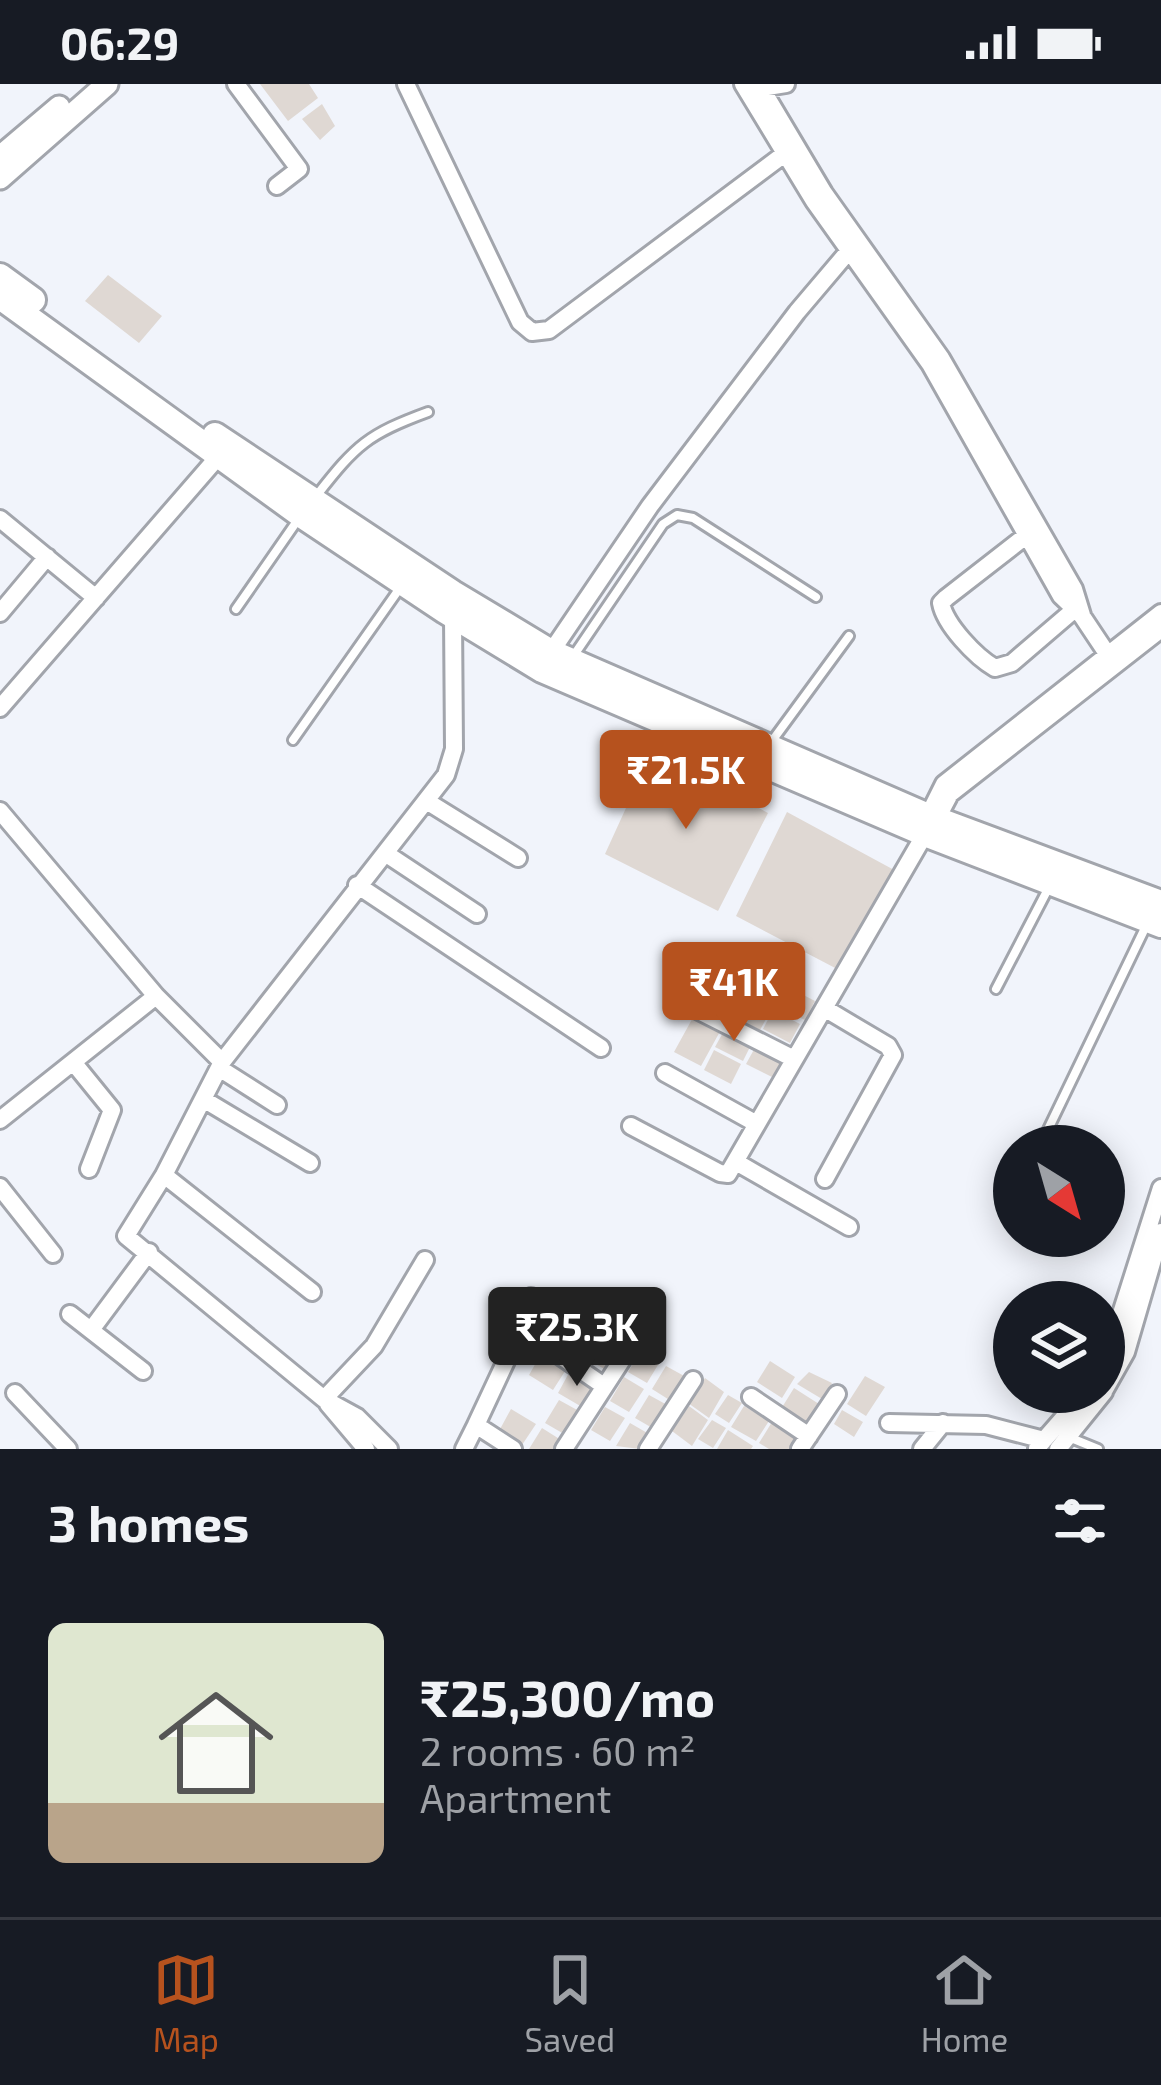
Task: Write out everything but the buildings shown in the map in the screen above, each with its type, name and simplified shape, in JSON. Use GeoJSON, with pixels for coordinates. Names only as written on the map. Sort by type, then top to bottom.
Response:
{"type":"FeatureCollection","features":[{"type":"Feature","properties":{"kind":"main road"},"geometry":{"type":"LineString","coordinates":[[0,276],[224,451]]}},
{"type":"Feature","properties":{"kind":"main road"},"geometry":{"type":"LineString","coordinates":[[0,297],[307,507],[561,657],[767,747],[1052,883],[1157,916]]}},
{"type":"Feature","properties":{"kind":"main road"},"geometry":{"type":"LineString","coordinates":[[307,507],[403,583],[542,670],[1157,916]]}},
{"type":"Feature","properties":{"kind":"street"},"geometry":{"type":"LineString","coordinates":[[0,158],[86,84]]}},
{"type":"Feature","properties":{"kind":"street"},"geometry":{"type":"LineString","coordinates":[[0,178],[107,84]]}},
{"type":"Feature","properties":{"kind":"street"},"geometry":{"type":"LineString","coordinates":[[236,84],[299,170],[277,186]]}},
{"type":"Feature","properties":{"kind":"street"},"geometry":{"type":"LineString","coordinates":[[406,84],[520,322],[532,332],[549,330],[790,149]]}},
{"type":"Feature","properties":{"kind":"street"},"geometry":{"type":"LineString","coordinates":[[786,84],[754,85],[790,149],[930,364],[1061,596],[1111,659]]}},
{"type":"Feature","properties":{"kind":"street"},"geometry":{"type":"LineString","coordinates":[[854,245],[941,358],[1074,589],[1079,613]]}},
{"type":"Feature","properties":{"kind":"street"},"geometry":{"type":"LineString","coordinates":[[561,657],[650,506],[854,245]]}},
{"type":"Feature","properties":{"kind":"street"},"geometry":{"type":"LineString","coordinates":[[0,708],[224,451]]}},
{"type":"Feature","properties":{"kind":"street"},"geometry":{"type":"LineString","coordinates":[[0,519],[96,598]]}},
{"type":"Feature","properties":{"kind":"street"},"geometry":{"type":"LineString","coordinates":[[1027,535],[946,598],[941,603],[944,615],[995,668],[1012,663],[1079,613]]}},
{"type":"Feature","properties":{"kind":"street"},"geometry":{"type":"LineString","coordinates":[[0,614],[46,557]]}},
{"type":"Feature","properties":{"kind":"street"},"geometry":{"type":"LineString","coordinates":[[631,1126],[728,1174],[950,794],[1161,613]]}},
{"type":"Feature","properties":{"kind":"street"},"geometry":{"type":"LineString","coordinates":[[389,1449],[356,1417],[324,1399],[126,1236],[221,1065],[446,775],[454,749],[454,616]]}},
{"type":"Feature","properties":{"kind":"street"},"geometry":{"type":"LineString","coordinates":[[1111,659],[1161,629]]}},
{"type":"Feature","properties":{"kind":"street"},"geometry":{"type":"LineString","coordinates":[[428,802],[518,857]]}},
{"type":"Feature","properties":{"kind":"street"},"geometry":{"type":"LineString","coordinates":[[0,811],[156,997],[221,1065],[277,1105]]}},
{"type":"Feature","properties":{"kind":"street"},"geometry":{"type":"LineString","coordinates":[[385,853],[477,914]]}},
{"type":"Feature","properties":{"kind":"street"},"geometry":{"type":"LineString","coordinates":[[357,885],[601,1048]]}},
{"type":"Feature","properties":{"kind":"street"},"geometry":{"type":"LineString","coordinates":[[0,1120],[156,997]]}},
{"type":"Feature","properties":{"kind":"street"},"geometry":{"type":"LineString","coordinates":[[824,1008],[888,1046],[893,1055],[825,1179]]}},
{"type":"Feature","properties":{"kind":"street"},"geometry":{"type":"LineString","coordinates":[[699,1011],[794,1059]]}},
{"type":"Feature","properties":{"kind":"street"},"geometry":{"type":"LineString","coordinates":[[73,1062],[112,1110],[89,1169]]}},
{"type":"Feature","properties":{"kind":"street"},"geometry":{"type":"LineString","coordinates":[[665,1073],[758,1124]]}},
{"type":"Feature","properties":{"kind":"street"},"geometry":{"type":"LineString","coordinates":[[203,1099],[310,1163]]}},
{"type":"Feature","properties":{"kind":"street"},"geometry":{"type":"LineString","coordinates":[[736,1162],[849,1227]]}},
{"type":"Feature","properties":{"kind":"street"},"geometry":{"type":"LineString","coordinates":[[164,1175],[312,1292]]}},
{"type":"Feature","properties":{"kind":"street"},"geometry":{"type":"LineString","coordinates":[[0,1187],[53,1254]]}},
{"type":"Feature","properties":{"kind":"street"},"geometry":{"type":"LineString","coordinates":[[1125,1300],[1161,1188]]}},
{"type":"Feature","properties":{"kind":"street"},"geometry":{"type":"LineString","coordinates":[[1125,1354],[1161,1232]]}},
{"type":"Feature","properties":{"kind":"street"},"geometry":{"type":"LineString","coordinates":[[91,1330],[148,1252]]}},
{"type":"Feature","properties":{"kind":"street"},"geometry":{"type":"LineString","coordinates":[[324,1399],[374,1346],[425,1260]]}},
{"type":"Feature","properties":{"kind":"street"},"geometry":{"type":"LineString","coordinates":[[464,1449],[521,1329],[531,1297]]}},
{"type":"Feature","properties":{"kind":"street"},"geometry":{"type":"LineString","coordinates":[[70,1314],[143,1371]]}},
{"type":"Feature","properties":{"kind":"street"},"geometry":{"type":"LineString","coordinates":[[521,1329],[604,1386]]}},
{"type":"Feature","properties":{"kind":"street"},"geometry":{"type":"LineString","coordinates":[[564,1449],[629,1349]]}},
{"type":"Feature","properties":{"kind":"street"},"geometry":{"type":"LineString","coordinates":[[648,1449],[693,1380]]}},
{"type":"Feature","properties":{"kind":"street"},"geometry":{"type":"LineString","coordinates":[[15,1393],[68,1449]]}},
{"type":"Feature","properties":{"kind":"street"},"geometry":{"type":"LineString","coordinates":[[751,1397],[804,1442],[837,1394]]}},
{"type":"Feature","properties":{"kind":"street"},"geometry":{"type":"LineString","coordinates":[[324,1399],[360,1447]]}},
{"type":"Feature","properties":{"kind":"street"},"geometry":{"type":"LineString","coordinates":[[1052,1444],[1072,1413]]}},
{"type":"Feature","properties":{"kind":"street"},"geometry":{"type":"LineString","coordinates":[[1052,1444],[1083,1413]]}},
{"type":"Feature","properties":{"kind":"street"},"geometry":{"type":"LineString","coordinates":[[889,1423],[986,1425],[1052,1444]]}},
{"type":"Feature","properties":{"kind":"street"},"geometry":{"type":"LineString","coordinates":[[922,1449],[943,1423]]}},
{"type":"Feature","properties":{"kind":"street"},"geometry":{"type":"LineString","coordinates":[[476,1425],[513,1449]]}},
{"type":"Feature","properties":{"kind":"lane"},"geometry":{"type":"LineString","coordinates":[[236,609],[307,507],[360,444],[381,429],[428,412]]}},
{"type":"Feature","properties":{"kind":"lane"},"geometry":{"type":"LineString","coordinates":[[561,657],[663,524],[677,515],[693,518],[816,597]]}},
{"type":"Feature","properties":{"kind":"lane"},"geometry":{"type":"LineString","coordinates":[[292,740],[403,583]]}},
{"type":"Feature","properties":{"kind":"lane"},"geometry":{"type":"LineString","coordinates":[[767,747],[849,636]]}},
{"type":"Feature","properties":{"kind":"lane"},"geometry":{"type":"LineString","coordinates":[[996,989],[1052,883]]}},
{"type":"Feature","properties":{"kind":"lane"},"geometry":{"type":"LineString","coordinates":[[1051,1125],[1157,916]]}},
{"type":"Feature","properties":{"kind":"lane"},"geometry":{"type":"LineString","coordinates":[[1052,1444],[1098,1449]]}}]}
